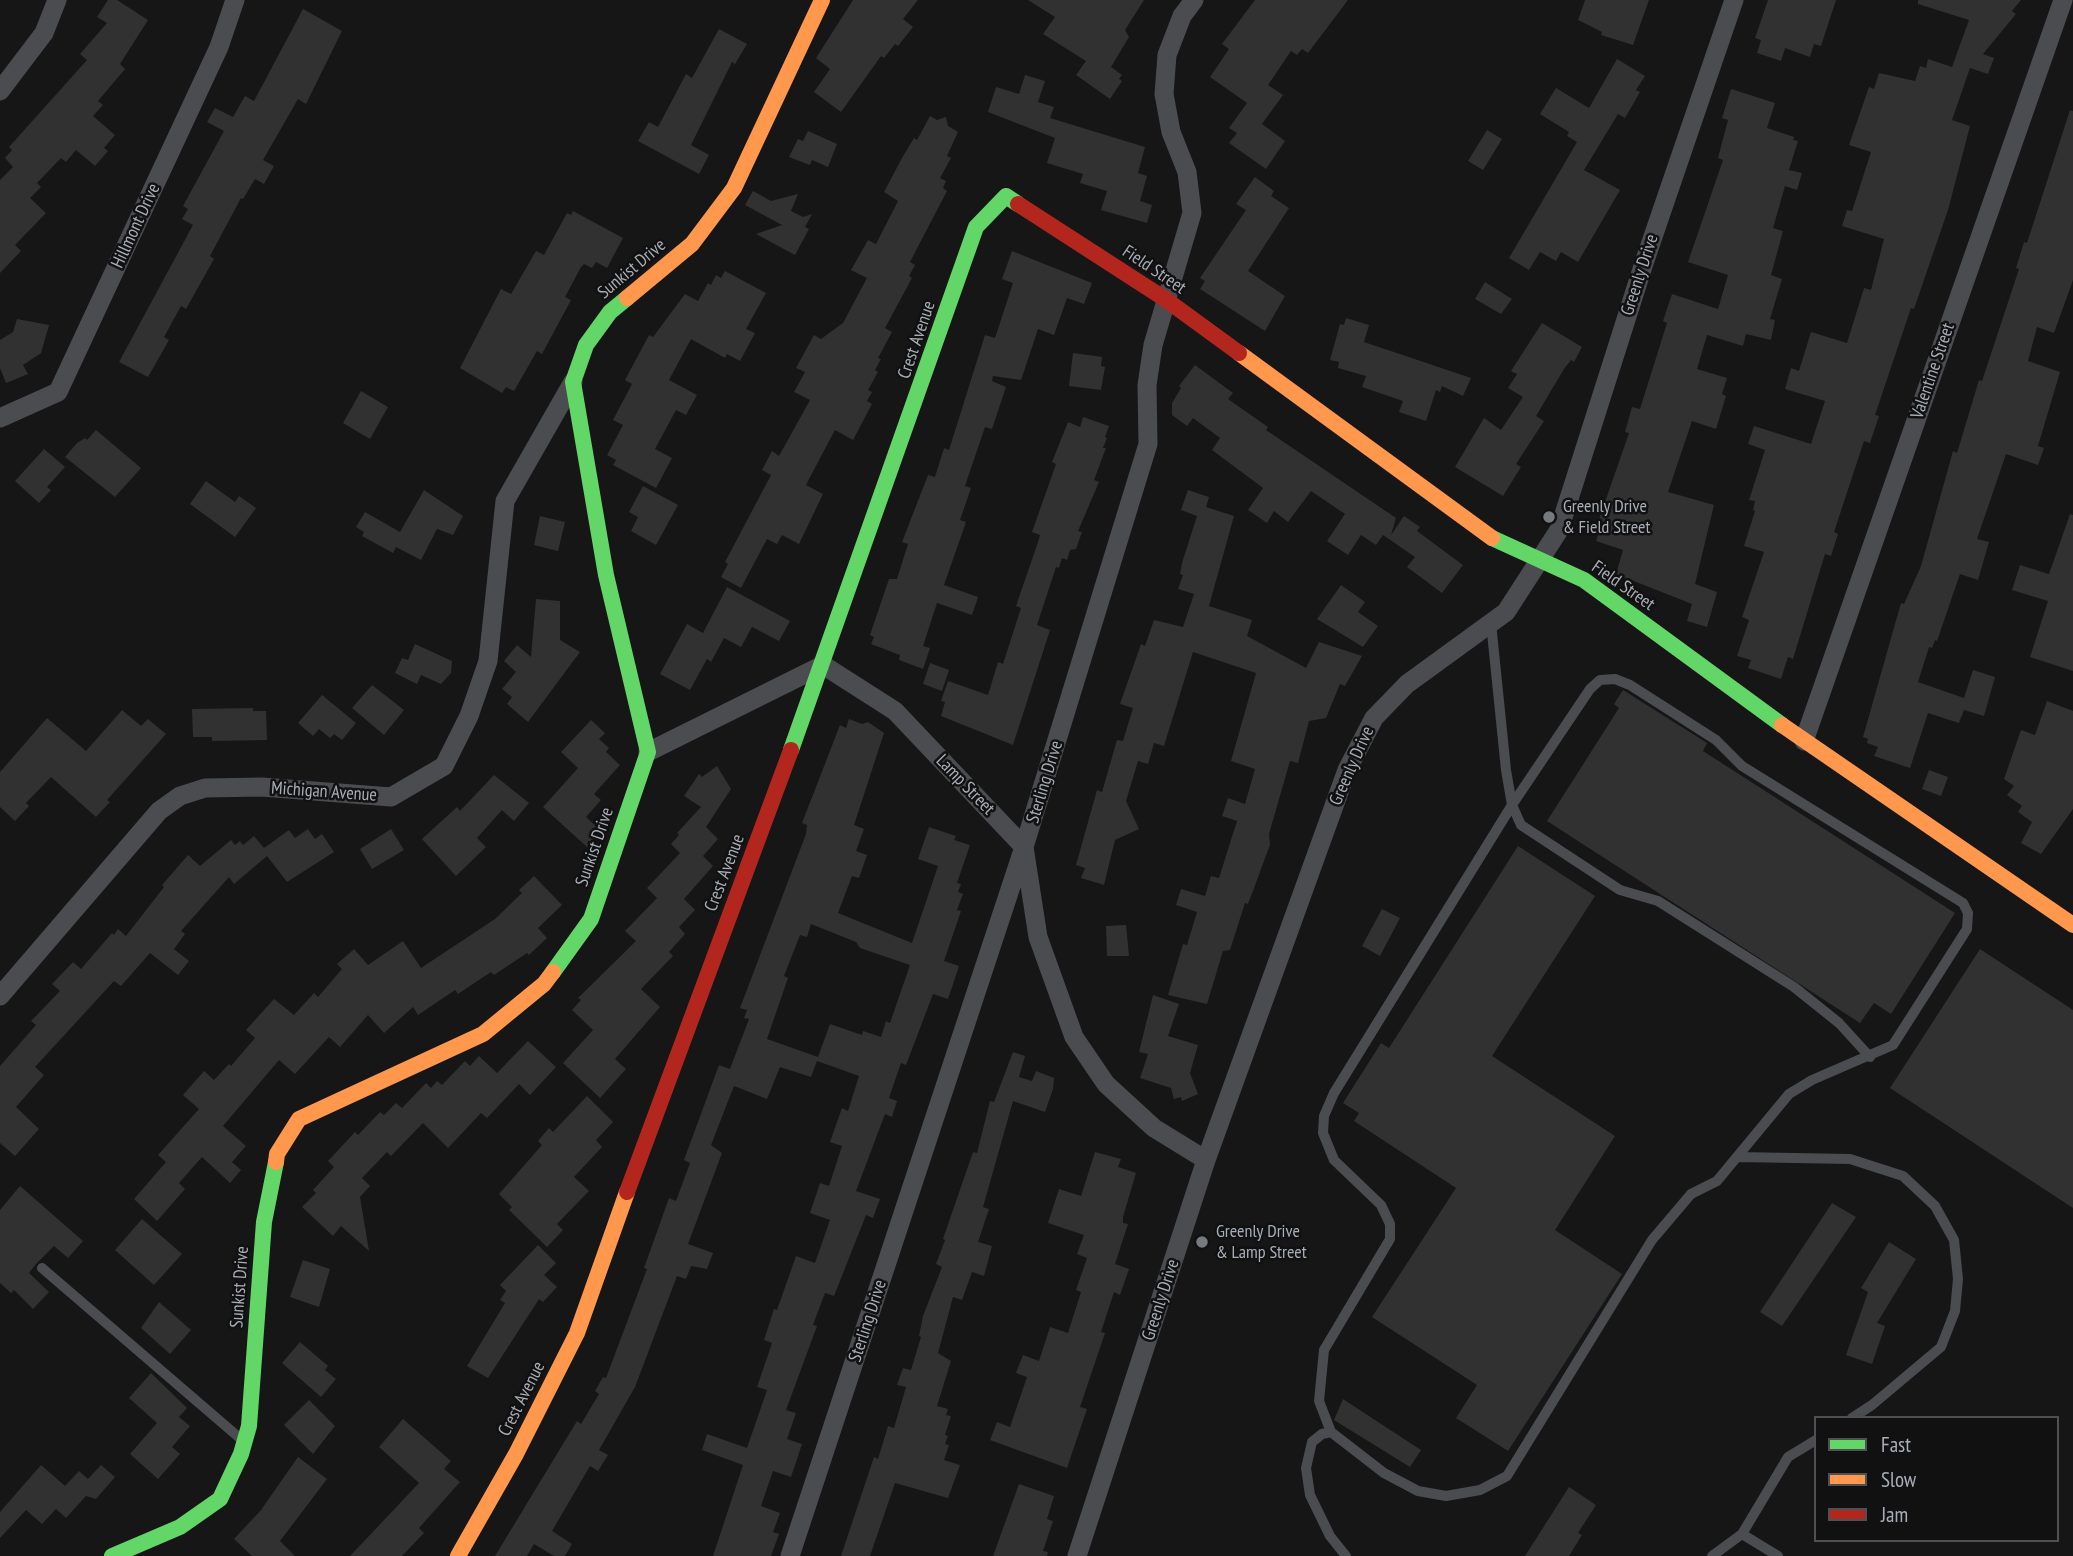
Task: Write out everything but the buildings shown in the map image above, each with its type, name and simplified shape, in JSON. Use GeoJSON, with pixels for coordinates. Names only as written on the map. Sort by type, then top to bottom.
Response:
{"type":"FeatureCollection","features":[{"type":"Feature","properties":{"kind":"street"},"geometry":{"type":"LineString","coordinates":[[0,90],[44,33],[57,0]]}},
{"type":"Feature","properties":{"kind":"street","name":"Hillmont Drive"},"geometry":{"type":"LineString","coordinates":[[0,418],[58,392],[219,47],[235,0]]}},
{"type":"Feature","properties":{"kind":"street","name":"Sunkist Drive"},"geometry":{"type":"LineString","coordinates":[[112,1556],[180,1527],[220,1499],[244,1443],[252,1401],[264,1222],[277,1154],[299,1119],[483,1034],[544,984],[591,919],[648,752],[607,575],[573,382],[586,345],[610,312],[692,244],[734,188],[822,0]]}},
{"type":"Feature","properties":{"kind":"street","name":"Sterling Drive"},"geometry":{"type":"LineString","coordinates":[[790,1556],[1024,847],[1148,444],[1147,385],[1165,299],[1192,214],[1187,172],[1171,132],[1164,94],[1167,55],[1182,16],[1194,0]]}},
{"type":"Feature","properties":{"kind":"street","name":"Greenly Drive"},"geometry":{"type":"LineString","coordinates":[[1077,1556],[1206,1160],[1347,769],[1374,718],[1407,684],[1506,612],[1542,561],[1559,530],[1643,264],[1734,0]]}},
{"type":"Feature","properties":{"kind":"street","name":"Valentine Street"},"geometry":{"type":"LineString","coordinates":[[1804,741],[2063,0]]}},
{"type":"Feature","properties":{"kind":"street","name":"Field Street"},"geometry":{"type":"LineString","coordinates":[[1006,196],[1165,299],[1499,543],[1584,580],[1804,741],[2073,925]]}},
{"type":"Feature","properties":{"kind":"street","name":"Crest Avenue"},"geometry":{"type":"LineString","coordinates":[[458,1556],[516,1454],[577,1333],[646,1137],[823,665],[976,228],[1006,196]]}},
{"type":"Feature","properties":{"kind":"street","name":"Michigan Avenue"},"geometry":{"type":"LineString","coordinates":[[0,996],[159,811],[180,796],[205,788],[262,787],[391,797],[444,766],[469,716],[488,661],[505,500],[573,382]]}},
{"type":"Feature","properties":{"kind":"street"},"geometry":{"type":"LineString","coordinates":[[648,752],[823,665]]}},
{"type":"Feature","properties":{"kind":"street","name":"Lamp Street"},"geometry":{"type":"LineString","coordinates":[[823,665],[895,711],[1024,847]]}},
{"type":"Feature","properties":{"kind":"street"},"geometry":{"type":"LineString","coordinates":[[1024,847],[1038,937],[1074,1037],[1106,1084],[1154,1128],[1206,1160]]}},
{"type":"Feature","properties":{"kind":"lane"},"geometry":{"type":"LineString","coordinates":[[1491,622],[1511,805],[1521,825],[1619,890],[1658,901],[1794,987],[1839,1023],[1870,1057]]}},
{"type":"Feature","properties":{"kind":"lane"},"geometry":{"type":"LineString","coordinates":[[1615,679],[1630,685],[1716,740],[1742,766],[1963,903],[1968,913],[1967,929],[1893,1045],[1812,1080],[1789,1094],[1717,1181],[1692,1194],[1651,1240],[1507,1476],[1480,1490],[1446,1496],[1418,1491],[1384,1473],[1331,1432],[1319,1401],[1324,1350],[1391,1239],[1390,1224],[1381,1205],[1334,1160],[1323,1133],[1324,1116],[1335,1093],[1511,805],[1590,689],[1600,680],[1615,679]]}},
{"type":"Feature","properties":{"kind":"lane"},"geometry":{"type":"LineString","coordinates":[[1738,1157],[1850,1159],[1903,1176],[1935,1206],[1954,1240],[1958,1279],[1955,1311],[1941,1347],[1855,1416]]}},
{"type":"Feature","properties":{"kind":"lane"},"geometry":{"type":"LineString","coordinates":[[42,1268],[244,1443]]}},
{"type":"Feature","properties":{"kind":"lane"},"geometry":{"type":"LineString","coordinates":[[1331,1432],[1322,1434],[1312,1443],[1306,1468],[1311,1495],[1330,1536],[1346,1556]]}},
{"type":"Feature","properties":{"kind":"lane"},"geometry":{"type":"LineString","coordinates":[[1712,1556],[1742,1534],[1788,1457],[1814,1441]]}},
{"type":"Feature","properties":{"kind":"lane"},"geometry":{"type":"LineString","coordinates":[[1742,1534],[1778,1556]]}},
{"type":"Feature","properties":{"kind":"traffic: fast"},"geometry":{"type":"LineString","coordinates":[[791,750],[976,227],[1006,196],[1018,204]]}},
{"type":"Feature","properties":{"kind":"traffic: fast"},"geometry":{"type":"LineString","coordinates":[[553,972],[591,919],[648,752],[606,575],[573,382],[586,345],[610,312],[627,298]]}},
{"type":"Feature","properties":{"kind":"traffic: fast"},"geometry":{"type":"LineString","coordinates":[[1492,538],[1584,580],[1782,725]]}},
{"type":"Feature","properties":{"kind":"traffic: fast"},"geometry":{"type":"LineString","coordinates":[[112,1556],[180,1527],[220,1499],[241,1454],[249,1426],[264,1222],[276,1162]]}},
{"type":"Feature","properties":{"kind":"traffic: slow"},"geometry":{"type":"LineString","coordinates":[[627,298],[692,244],[734,188],[822,0]]}},
{"type":"Feature","properties":{"kind":"traffic: slow"},"geometry":{"type":"LineString","coordinates":[[1239,353],[1492,538]]}},
{"type":"Feature","properties":{"kind":"traffic: slow"},"geometry":{"type":"LineString","coordinates":[[1782,725],[2073,925]]}},
{"type":"Feature","properties":{"kind":"traffic: slow"},"geometry":{"type":"LineString","coordinates":[[276,1162],[277,1154],[299,1119],[483,1034],[544,984],[553,972]]}},
{"type":"Feature","properties":{"kind":"traffic: slow"},"geometry":{"type":"LineString","coordinates":[[458,1556],[516,1454],[577,1333],[627,1192]]}},
{"type":"Feature","properties":{"kind":"traffic: jam"},"geometry":{"type":"LineString","coordinates":[[1018,204],[1165,299],[1239,353]]}},
{"type":"Feature","properties":{"kind":"traffic: jam"},"geometry":{"type":"LineString","coordinates":[[627,1192],[791,750]]}},
{"type":"Feature","properties":{"kind":"place","name":"Greenly Drive & Field Street"},"geometry":{"type":"Point","coordinates":[1549,517]}},
{"type":"Feature","properties":{"kind":"place","name":"Greenly Drive & Lamp Street"},"geometry":{"type":"Point","coordinates":[1202,1242]}}]}
